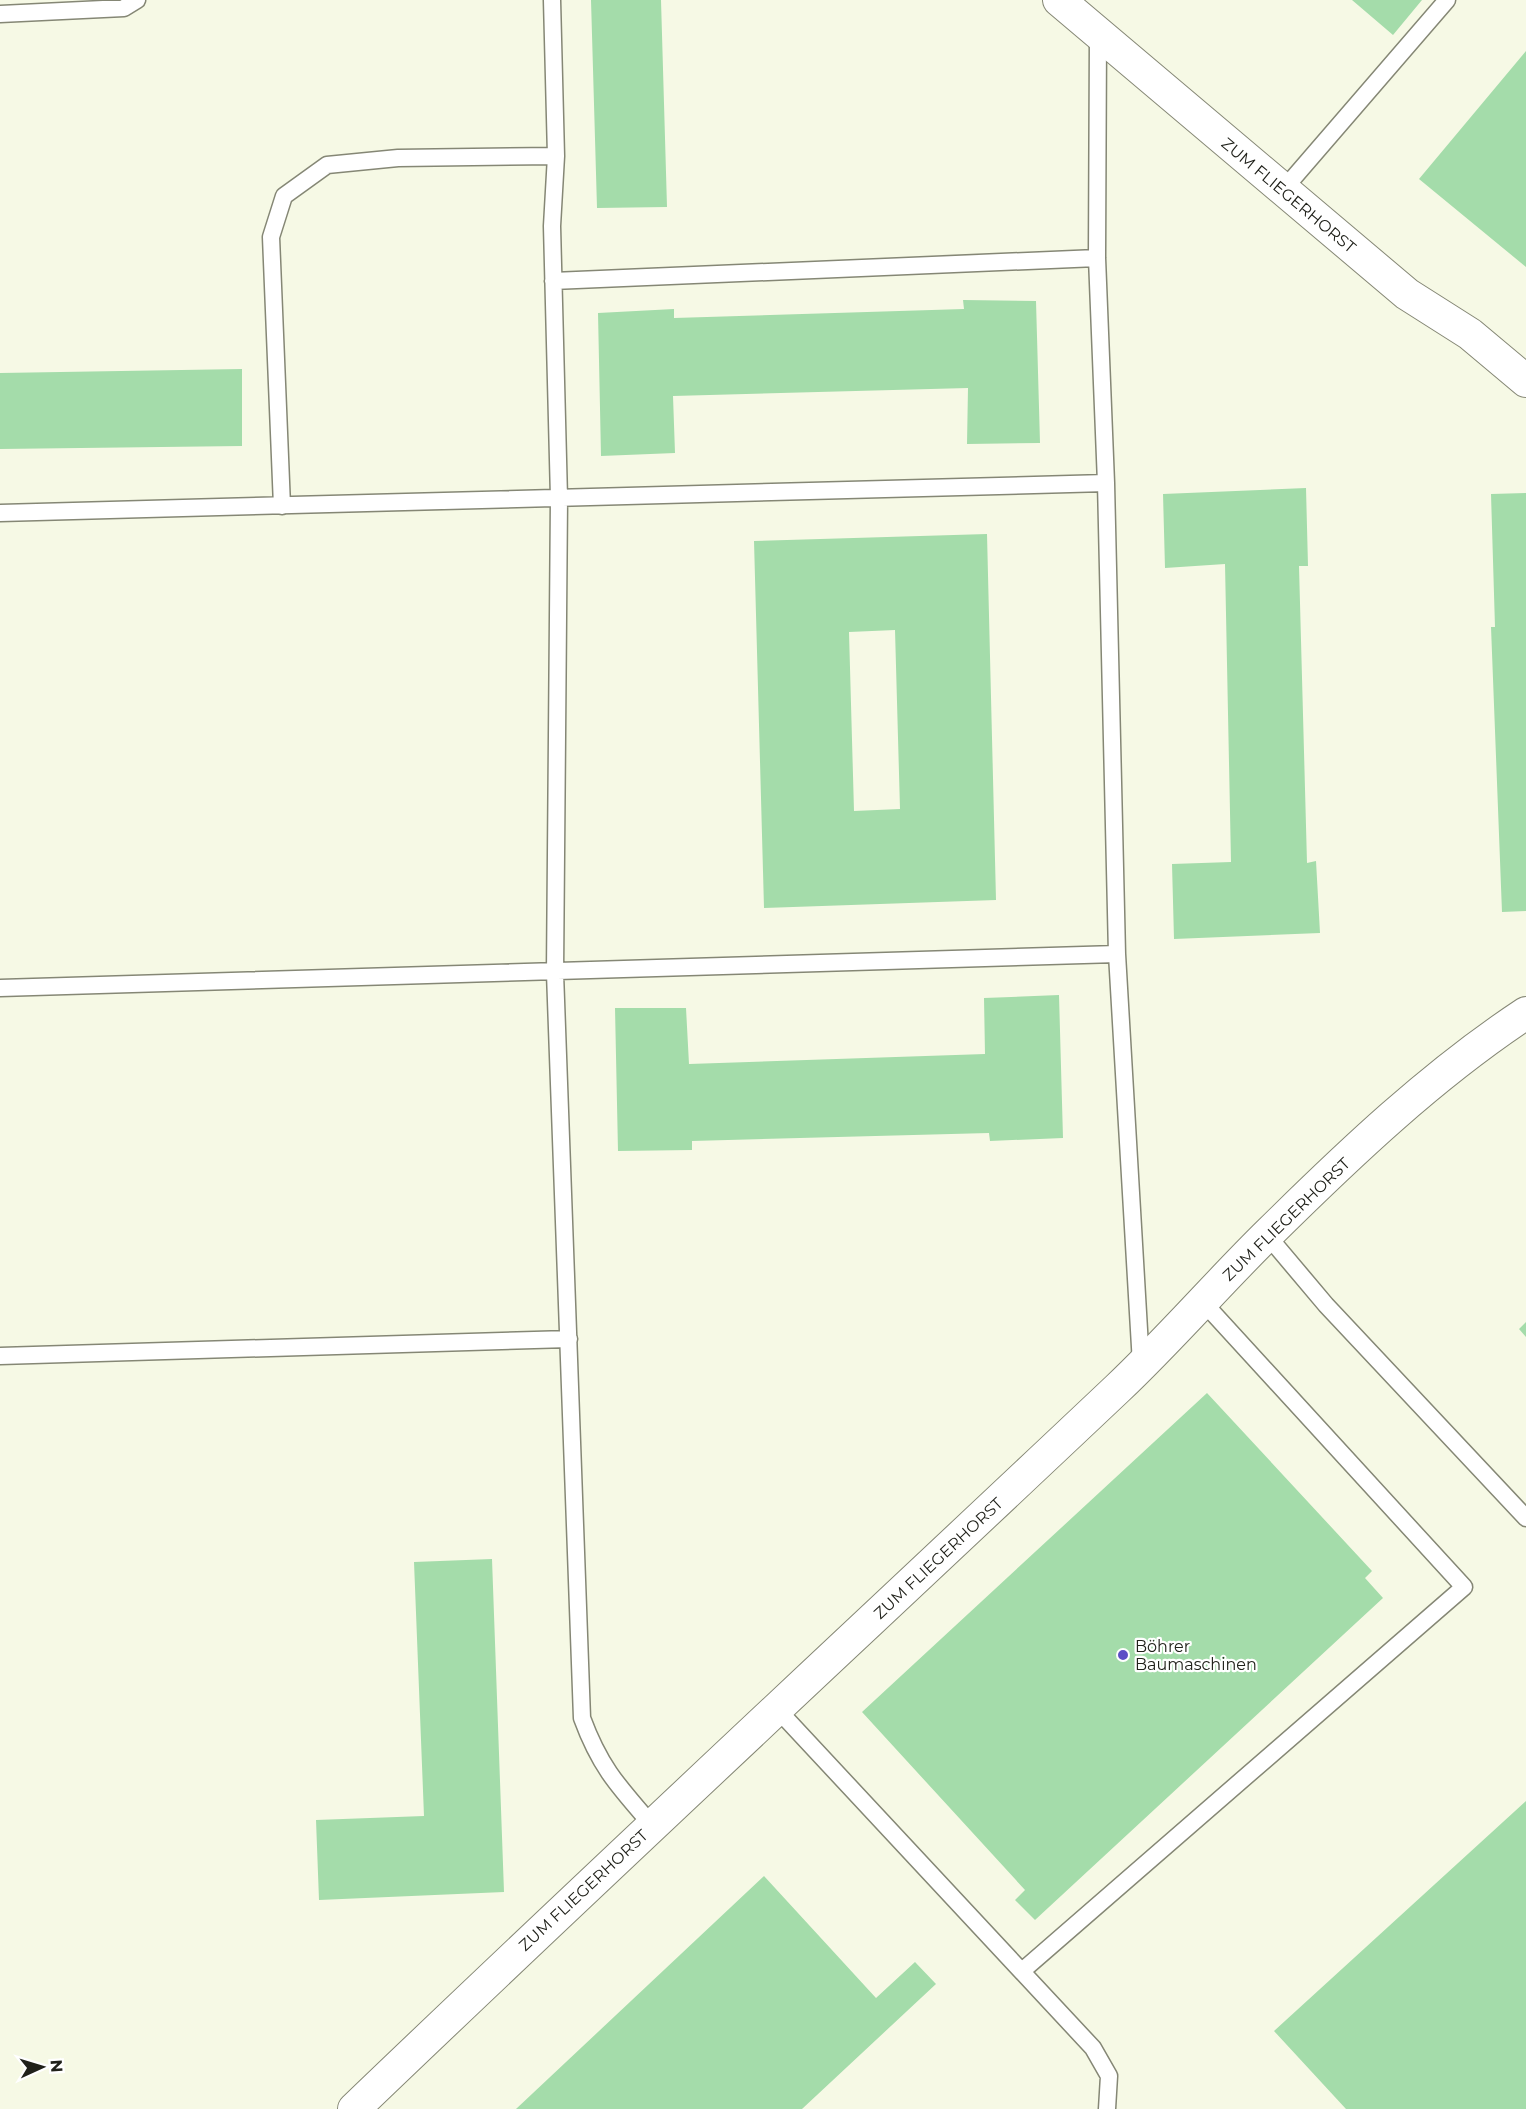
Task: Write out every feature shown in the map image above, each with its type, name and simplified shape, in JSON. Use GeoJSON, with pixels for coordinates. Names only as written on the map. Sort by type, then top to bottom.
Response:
{"type":"FeatureCollection","features":[{"type":"Feature","properties":{"kind":"street","name":"ZUM FLIEGERHORST"},"geometry":{"type":"LineString","coordinates":[[1059,0],[1407,294],[1470,333],[1526,381]]}},
{"type":"Feature","properties":{"kind":"street","name":"ZUM FLIEGERHORST"},"geometry":{"type":"LineString","coordinates":[[354,2109],[652,1825],[778,1710],[1142,1366],[1267,1235],[1407,1103],[1473,1048],[1526,1013]]}},
{"type":"Feature","properties":{"kind":"lane"},"geometry":{"type":"LineString","coordinates":[[0,14],[124,8],[138,0]]}},
{"type":"Feature","properties":{"kind":"lane"},"geometry":{"type":"LineString","coordinates":[[552,0],[556,156],[552,226],[559,498],[555,973],[582,1718],[594,1749],[610,1778],[652,1825]]}},
{"type":"Feature","properties":{"kind":"lane"},"geometry":{"type":"LineString","coordinates":[[1283,190],[1447,0]]}},
{"type":"Feature","properties":{"kind":"lane"},"geometry":{"type":"LineString","coordinates":[[1098,34],[1097,258],[1106,483],[1117,954],[1142,1366]]}},
{"type":"Feature","properties":{"kind":"lane"},"geometry":{"type":"LineString","coordinates":[[282,506],[271,237],[284,196],[327,165],[398,158],[556,156]]}},
{"type":"Feature","properties":{"kind":"lane"},"geometry":{"type":"LineString","coordinates":[[553,281],[1097,258]]}},
{"type":"Feature","properties":{"kind":"lane"},"geometry":{"type":"LineString","coordinates":[[0,513],[1106,483]]}},
{"type":"Feature","properties":{"kind":"lane"},"geometry":{"type":"LineString","coordinates":[[0,988],[555,973],[1117,954]]}},
{"type":"Feature","properties":{"kind":"lane"},"geometry":{"type":"LineString","coordinates":[[1267,1235],[1326,1305],[1526,1518]]}},
{"type":"Feature","properties":{"kind":"lane"},"geometry":{"type":"LineString","coordinates":[[1022,1971],[1464,1587],[1203,1302]]}},
{"type":"Feature","properties":{"kind":"lane"},"geometry":{"type":"LineString","coordinates":[[0,1356],[569,1339]]}},
{"type":"Feature","properties":{"kind":"lane"},"geometry":{"type":"LineString","coordinates":[[778,1710],[1093,2048],[1109,2076],[1107,2109]]}},
{"type":"Feature","properties":{"kind":"building"},"geometry":{"type":"Polygon","coordinates":[[[591,0],[661,0],[667,207],[597,208],[591,0]]]}},
{"type":"Feature","properties":{"kind":"building"},"geometry":{"type":"Polygon","coordinates":[[[1352,0],[1422,0],[1393,35],[1352,0]]]}},
{"type":"Feature","properties":{"kind":"building"},"geometry":{"type":"Polygon","coordinates":[[[1526,51],[1526,267],[1419,179],[1526,51]]]}},
{"type":"Feature","properties":{"kind":"building"},"geometry":{"type":"Polygon","coordinates":[[[963,300],[1036,301],[1040,443],[967,444],[968,388],[673,396],[675,453],[601,456],[598,313],[674,309],[674,318],[964,309],[963,300]]]}},
{"type":"Feature","properties":{"kind":"building"},"geometry":{"type":"Polygon","coordinates":[[[242,369],[242,446],[0,449],[0,373],[242,369]]]}},
{"type":"Feature","properties":{"kind":"building"},"geometry":{"type":"Polygon","coordinates":[[[1306,488],[1308,566],[1299,566],[1307,863],[1316,861],[1320,933],[1174,939],[1172,864],[1231,862],[1225,564],[1165,568],[1163,494],[1306,488]]]}},
{"type":"Feature","properties":{"kind":"building"},"geometry":{"type":"Polygon","coordinates":[[[1526,493],[1526,911],[1502,912],[1491,627],[1495,627],[1491,494],[1526,493]]]}},
{"type":"Feature","properties":{"kind":"building"},"geometry":{"type":"Polygon","coordinates":[[[987,534],[996,900],[764,908],[754,541],[987,534]],[[895,630],[849,632],[854,811],[900,809],[895,630]]]}},
{"type":"Feature","properties":{"kind":"building"},"geometry":{"type":"Polygon","coordinates":[[[1059,995],[1063,1138],[990,1141],[989,1133],[692,1141],[692,1150],[618,1151],[615,1008],[686,1008],[689,1064],[985,1054],[984,998],[1059,995]]]}},
{"type":"Feature","properties":{"kind":"building"},"geometry":{"type":"Polygon","coordinates":[[[1526,1322],[1526,1337],[1519,1329],[1526,1322]]]}},
{"type":"Feature","properties":{"kind":"building","name":"Böhrer Baumaschinen"},"geometry":{"type":"Polygon","coordinates":[[[1207,1393],[1372,1571],[1365,1578],[1383,1598],[1035,1920],[1015,1900],[1025,1890],[862,1712],[1207,1393]]]}},
{"type":"Feature","properties":{"kind":"building"},"geometry":{"type":"Polygon","coordinates":[[[492,1559],[504,1892],[319,1900],[316,1820],[424,1816],[414,1562],[492,1559]]]}},
{"type":"Feature","properties":{"kind":"building"},"geometry":{"type":"Polygon","coordinates":[[[1526,1801],[1526,2109],[1346,2109],[1274,2031],[1526,1801]]]}},
{"type":"Feature","properties":{"kind":"building"},"geometry":{"type":"Polygon","coordinates":[[[764,1876],[876,1998],[915,1962],[936,1984],[802,2109],[516,2109],[764,1876]]]}},
{"type":"Feature","properties":{"kind":"place","name":"Böhrer Baumaschinen"},"geometry":{"type":"Point","coordinates":[1123,1655]}}]}
